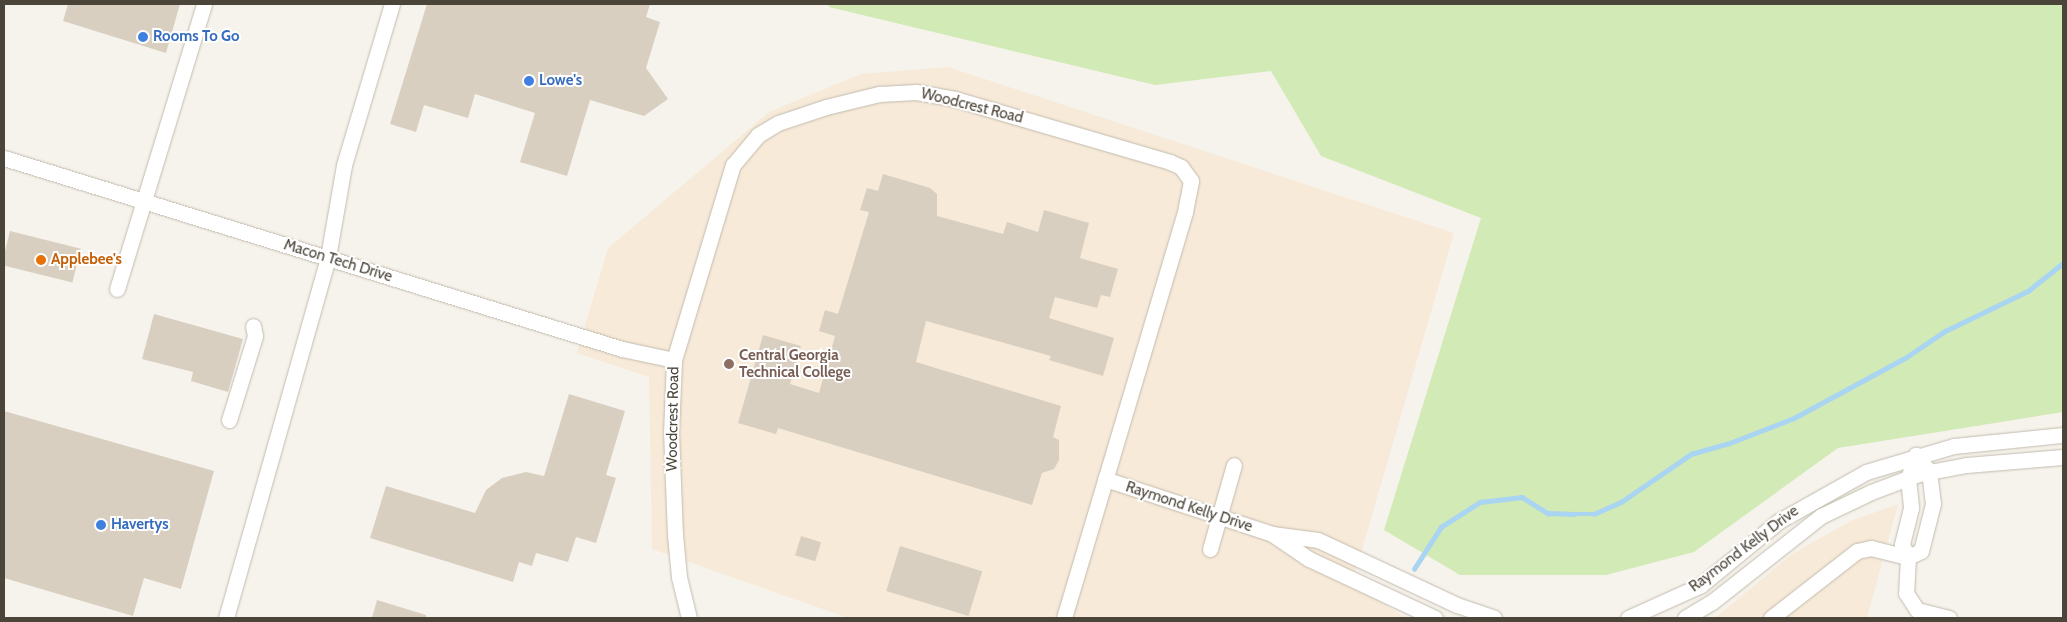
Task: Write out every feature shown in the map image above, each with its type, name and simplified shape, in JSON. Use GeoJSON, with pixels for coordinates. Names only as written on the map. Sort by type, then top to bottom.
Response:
{"type":"FeatureCollection","features":[{"type":"Feature","properties":{"kind":"street"},"geometry":{"type":"LineString","coordinates":[[117,289],[204,4]]}},
{"type":"Feature","properties":{"kind":"street"},"geometry":{"type":"LineString","coordinates":[[226,618],[328,258],[344,165],[392,4]]}},
{"type":"Feature","properties":{"kind":"street","name":"Woodcrest Road"},"geometry":{"type":"LineString","coordinates":[[689,618],[679,577],[675,535],[671,433],[674,360],[733,165],[758,135],[778,123],[826,107],[879,94],[916,92],[955,99],[1170,162],[1181,167],[1191,181],[1185,212],[1105,479]]}},
{"type":"Feature","properties":{"kind":"street","name":"Macon Tech Drive"},"geometry":{"type":"LineString","coordinates":[[4,158],[622,348],[674,360]]}},
{"type":"Feature","properties":{"kind":"street"},"geometry":{"type":"LineString","coordinates":[[229,420],[255,336],[254,326]]}},
{"type":"Feature","properties":{"kind":"street","name":"Raymond Kelly Drive"},"geometry":{"type":"LineString","coordinates":[[1628,618],[1701,586],[1779,521],[1836,486],[1866,472],[1916,455],[1954,446],[2063,435]]}},
{"type":"Feature","properties":{"kind":"street"},"geometry":{"type":"LineString","coordinates":[[1771,618],[1857,551],[1871,548],[1908,557],[1921,551],[1932,518],[1930,471],[1916,455],[1908,478],[1911,508],[1902,544],[1908,557],[1906,593],[1917,610],[1949,618]]}},
{"type":"Feature","properties":{"kind":"street","name":"Raymond Kelly Drive"},"geometry":{"type":"LineString","coordinates":[[1685,618],[1712,602],[1821,516],[1908,478],[1930,471],[2006,460],[2063,457]]}},
{"type":"Feature","properties":{"kind":"street"},"geometry":{"type":"LineString","coordinates":[[1210,549],[1234,464]]}},
{"type":"Feature","properties":{"kind":"street"},"geometry":{"type":"LineString","coordinates":[[1064,618],[1105,479]]}},
{"type":"Feature","properties":{"kind":"street","name":"Raymond Kelly Drive"},"geometry":{"type":"LineString","coordinates":[[1105,479],[1272,534],[1318,540],[1457,605],[1494,618]]}},
{"type":"Feature","properties":{"kind":"street","name":"Raymond Kelly Drive"},"geometry":{"type":"LineString","coordinates":[[1272,534],[1309,559],[1435,618]]}},
{"type":"Feature","properties":{"kind":"shaded area"},"geometry":{"type":"Polygon","coordinates":[[[948,67],[1454,233],[1352,584],[1406,618],[848,618],[652,549],[649,377],[577,353],[608,248],[769,112],[861,74],[948,67]]]}},
{"type":"Feature","properties":{"kind":"shaded area"},"geometry":{"type":"Polygon","coordinates":[[[1898,504],[1867,618],[1715,618],[1792,554],[1851,521],[1898,504]]]}},
{"type":"Feature","properties":{"kind":"green space"},"geometry":{"type":"Polygon","coordinates":[[[828,4],[2063,4],[2063,412],[1838,448],[1694,552],[1606,575],[1460,575],[1384,530],[1481,218],[1321,156],[1271,71],[1155,85],[829,7],[828,4]]]}},
{"type":"Feature","properties":{"kind":"building","name":"Rooms To Go"},"geometry":{"type":"Polygon","coordinates":[[[68,4],[180,4],[166,53],[63,21],[68,4]]]}},
{"type":"Feature","properties":{"kind":"building","name":"Lowe's"},"geometry":{"type":"Polygon","coordinates":[[[427,4],[650,4],[646,17],[660,22],[646,68],[668,99],[644,116],[590,100],[567,176],[520,162],[535,113],[475,94],[468,118],[424,105],[416,132],[390,124],[427,4]]]}},
{"type":"Feature","properties":{"kind":"building"},"geometry":{"type":"Polygon","coordinates":[[[883,174],[930,188],[937,194],[937,216],[1003,234],[1007,222],[1038,232],[1044,210],[1089,223],[1080,258],[1118,269],[1110,297],[1101,295],[1097,308],[1055,297],[1049,318],[1114,338],[1103,376],[1049,360],[1051,356],[926,321],[916,362],[1061,406],[1053,437],[1059,440],[1059,460],[1054,469],[1042,473],[1032,505],[778,428],[776,434],[738,423],[763,335],[801,346],[790,384],[819,393],[835,336],[819,331],[825,310],[838,314],[869,212],[860,210],[867,188],[878,191],[883,174]]]}},
{"type":"Feature","properties":{"kind":"building","name":"Applebee's"},"geometry":{"type":"Polygon","coordinates":[[[10,231],[81,249],[72,283],[4,266],[4,255],[10,231]]]}},
{"type":"Feature","properties":{"kind":"building"},"geometry":{"type":"Polygon","coordinates":[[[154,314],[243,339],[228,392],[191,381],[193,372],[142,359],[154,314]]]}},
{"type":"Feature","properties":{"kind":"building"},"geometry":{"type":"Polygon","coordinates":[[[569,394],[625,411],[606,475],[616,478],[596,543],[576,537],[568,562],[536,553],[532,566],[519,562],[513,582],[370,538],[386,486],[475,513],[486,490],[502,478],[526,472],[544,476],[569,394]]]}},
{"type":"Feature","properties":{"kind":"building","name":"Havertys"},"geometry":{"type":"Polygon","coordinates":[[[4,411],[214,471],[181,589],[144,578],[133,616],[4,578],[4,411]]]}},
{"type":"Feature","properties":{"kind":"building"},"geometry":{"type":"Polygon","coordinates":[[[801,536],[821,542],[815,561],[795,555],[801,536]]]}},
{"type":"Feature","properties":{"kind":"building"},"geometry":{"type":"Polygon","coordinates":[[[900,546],[982,571],[969,616],[886,591],[900,546]]]}},
{"type":"Feature","properties":{"kind":"building"},"geometry":{"type":"Polygon","coordinates":[[[377,600],[426,615],[426,618],[372,618],[377,600]]]}},
{"type":"Feature","properties":{"kind":"waterway"},"geometry":{"type":"LineString","coordinates":[[1414,569],[1441,527],[1480,502],[1522,497],[1548,513],[1594,514],[1621,502],[1691,454],[1727,444],[1794,418],[1905,358],[1945,331],[2028,291],[2063,263]]}},
{"type":"Feature","properties":{"kind":"place","name":"Rooms To Go"},"geometry":{"type":"Point","coordinates":[143,37]}},
{"type":"Feature","properties":{"kind":"place","name":"Lowe's"},"geometry":{"type":"Point","coordinates":[529,81]}},
{"type":"Feature","properties":{"kind":"place","name":"Applebee's"},"geometry":{"type":"Point","coordinates":[41,260]}},
{"type":"Feature","properties":{"kind":"place","name":"Central Georgia Technical College"},"geometry":{"type":"Point","coordinates":[729,364]}},
{"type":"Feature","properties":{"kind":"place","name":"Havertys"},"geometry":{"type":"Point","coordinates":[101,525]}}]}
